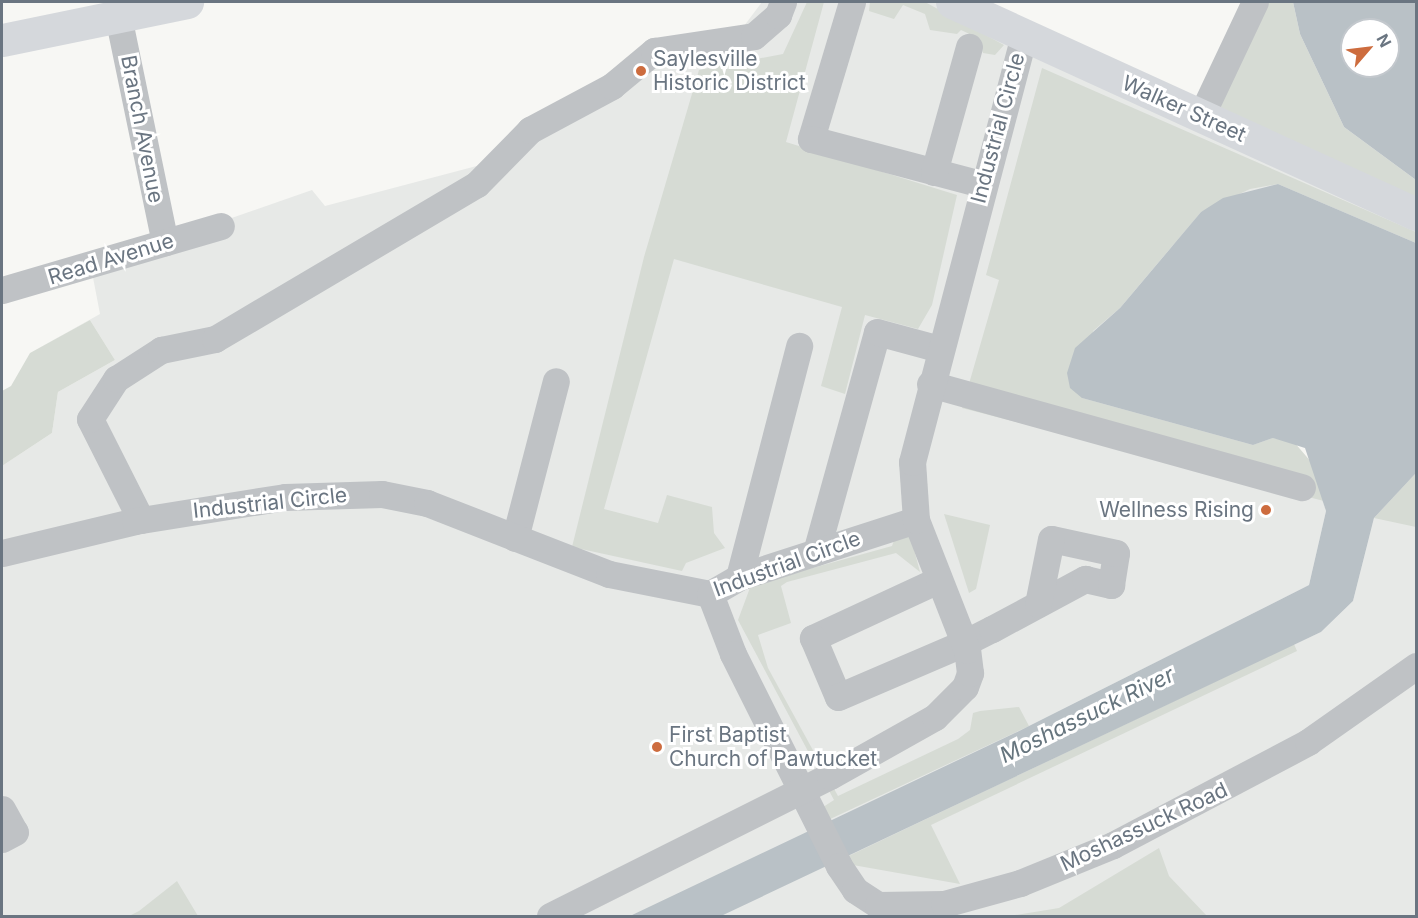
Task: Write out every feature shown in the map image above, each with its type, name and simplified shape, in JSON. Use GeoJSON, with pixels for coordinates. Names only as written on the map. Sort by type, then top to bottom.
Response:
{"type":"FeatureCollection","features":[{"type":"Feature","properties":{"kind":"main road"},"geometry":{"type":"LineString","coordinates":[[2,40],[187,2]]}},
{"type":"Feature","properties":{"kind":"main road","name":"Walker Street"},"geometry":{"type":"LineString","coordinates":[[952,2],[1023,38],[1202,116],[1416,214]]}},
{"type":"Feature","properties":{"kind":"street"},"geometry":{"type":"LineString","coordinates":[[141,519],[90,419],[116,379],[161,350],[215,339],[477,184],[530,130],[612,86],[654,51],[754,36],[778,15],[783,2]]}},
{"type":"Feature","properties":{"kind":"street"},"geometry":{"type":"LineString","coordinates":[[852,2],[811,139],[981,184]]}},
{"type":"Feature","properties":{"kind":"street"},"geometry":{"type":"LineString","coordinates":[[1202,116],[1255,2]]}},
{"type":"Feature","properties":{"kind":"street","name":"Branch Avenue"},"geometry":{"type":"LineString","coordinates":[[118,16],[165,242]]}},
{"type":"Feature","properties":{"kind":"street","name":"Industrial Circle"},"geometry":{"type":"LineString","coordinates":[[2,553],[141,519],[285,497],[362,493],[408,497],[609,573],[710,594],[739,577],[916,520],[912,462],[981,184],[1023,38]]}},
{"type":"Feature","properties":{"kind":"street"},"geometry":{"type":"LineString","coordinates":[[934,172],[969,47]]}},
{"type":"Feature","properties":{"kind":"street","name":"Read Avenue"},"geometry":{"type":"LineString","coordinates":[[2,290],[221,226]]}},
{"type":"Feature","properties":{"kind":"street"},"geometry":{"type":"LineString","coordinates":[[816,552],[877,332],[940,349]]}},
{"type":"Feature","properties":{"kind":"street"},"geometry":{"type":"LineString","coordinates":[[739,577],[799,346]]}},
{"type":"Feature","properties":{"kind":"street"},"geometry":{"type":"LineString","coordinates":[[515,538],[556,381]]}},
{"type":"Feature","properties":{"kind":"street"},"geometry":{"type":"LineString","coordinates":[[930,384],[1302,487]]}},
{"type":"Feature","properties":{"kind":"street"},"geometry":{"type":"LineString","coordinates":[[550,916],[801,788],[934,717],[957,698],[970,673],[964,643],[916,520]]}},
{"type":"Feature","properties":{"kind":"street"},"geometry":{"type":"LineString","coordinates":[[938,580],[813,638],[838,697],[964,643],[1038,604]]}},
{"type":"Feature","properties":{"kind":"street"},"geometry":{"type":"LineString","coordinates":[[710,594],[733,654],[845,878],[882,911]]}},
{"type":"Feature","properties":{"kind":"street","name":"Moshassuck Road"},"geometry":{"type":"LineString","coordinates":[[882,911],[944,904],[1020,883],[1113,845],[1308,742],[1416,666]]}},
{"type":"Feature","properties":{"kind":"street"},"geometry":{"type":"LineString","coordinates":[[2,809],[15,832],[2,839]]}},
{"type":"Feature","properties":{"kind":"shaded area"},"geometry":{"type":"Polygon","coordinates":[[[762,2],[953,2],[1416,218],[1416,243],[1278,184],[1168,248],[1120,308],[1312,463],[1326,511],[1309,585],[1017,732],[926,817],[1321,632],[1353,601],[1374,518],[1416,473],[1416,916],[2,916],[2,466],[52,433],[58,392],[115,360],[90,320],[30,353],[100,314],[91,267],[312,190],[325,206],[488,163],[645,45],[744,26],[762,2]]]}},
{"type":"Feature","properties":{"kind":"shaded area"},"geometry":{"type":"Polygon","coordinates":[[[807,2],[824,2],[786,142],[957,195],[932,305],[918,329],[865,315],[845,394],[821,386],[842,307],[674,259],[604,509],[658,523],[667,495],[712,507],[714,533],[725,548],[686,563],[682,571],[572,547],[644,257],[699,70],[783,54],[807,2]]]}},
{"type":"Feature","properties":{"kind":"shaded area"},"geometry":{"type":"Polygon","coordinates":[[[870,2],[925,2],[1004,45],[995,55],[983,53],[980,39],[961,30],[957,34],[930,30],[925,14],[903,5],[894,19],[869,11],[870,2]]]}},
{"type":"Feature","properties":{"kind":"shaded area"},"geometry":{"type":"Polygon","coordinates":[[[1252,2],[1293,2],[1300,34],[1344,127],[1416,180],[1416,218],[1206,121],[1252,2]]]}},
{"type":"Feature","properties":{"kind":"shaded area"},"geometry":{"type":"Polygon","coordinates":[[[1042,68],[1416,232],[1416,243],[1278,184],[1250,189],[1201,212],[1120,308],[1093,331],[1082,398],[1253,445],[1273,438],[1294,442],[1312,463],[1324,501],[962,408],[999,280],[986,275],[1042,68]]]}},
{"type":"Feature","properties":{"kind":"shaded area"},"geometry":{"type":"Polygon","coordinates":[[[90,320],[115,360],[58,392],[52,433],[2,466],[2,391],[11,386],[30,353],[90,320]]]}},
{"type":"Feature","properties":{"kind":"shaded area"},"geometry":{"type":"Polygon","coordinates":[[[1416,473],[1416,527],[1374,518],[1401,489],[1416,473]]]}},
{"type":"Feature","properties":{"kind":"shaded area"},"geometry":{"type":"Polygon","coordinates":[[[904,512],[920,572],[896,553],[787,582],[781,586],[791,623],[758,635],[768,668],[838,796],[958,739],[970,730],[973,713],[1019,707],[1029,726],[826,821],[820,809],[834,800],[738,620],[751,585],[892,546],[904,512]]]}},
{"type":"Feature","properties":{"kind":"shaded area"},"geometry":{"type":"Polygon","coordinates":[[[944,514],[990,525],[976,589],[969,593],[944,514]]]}},
{"type":"Feature","properties":{"kind":"shaded area"},"geometry":{"type":"Polygon","coordinates":[[[1294,644],[1297,651],[931,825],[960,884],[836,862],[1294,644]]]}},
{"type":"Feature","properties":{"kind":"shaded area"},"geometry":{"type":"Polygon","coordinates":[[[1159,848],[1169,876],[1207,916],[1009,916],[1059,908],[1159,848]]]}},
{"type":"Feature","properties":{"kind":"shaded area"},"geometry":{"type":"Polygon","coordinates":[[[177,881],[198,916],[129,916],[139,911],[177,881]]]}},
{"type":"Feature","properties":{"kind":"water"},"geometry":{"type":"Polygon","coordinates":[[[1293,2],[1416,2],[1416,180],[1344,127],[1300,34],[1293,2]]]}},
{"type":"Feature","properties":{"kind":"water","name":"Moshassuck River"},"geometry":{"type":"Polygon","coordinates":[[[1278,184],[1416,243],[1416,473],[1374,518],[1353,601],[1321,632],[721,916],[630,916],[1017,732],[1309,585],[1326,511],[1305,448],[1273,438],[1253,445],[1082,398],[1070,388],[1067,373],[1075,348],[1120,308],[1201,212],[1223,198],[1278,184]]]}},
{"type":"Feature","properties":{"kind":"place","name":"Saylesville Historic District"},"geometry":{"type":"Point","coordinates":[641,71]}},
{"type":"Feature","properties":{"kind":"place","name":"Wellness Rising"},"geometry":{"type":"Point","coordinates":[1266,510]}},
{"type":"Feature","properties":{"kind":"place","name":"First Baptist Church of Pawtucket"},"geometry":{"type":"Point","coordinates":[657,747]}}]}
